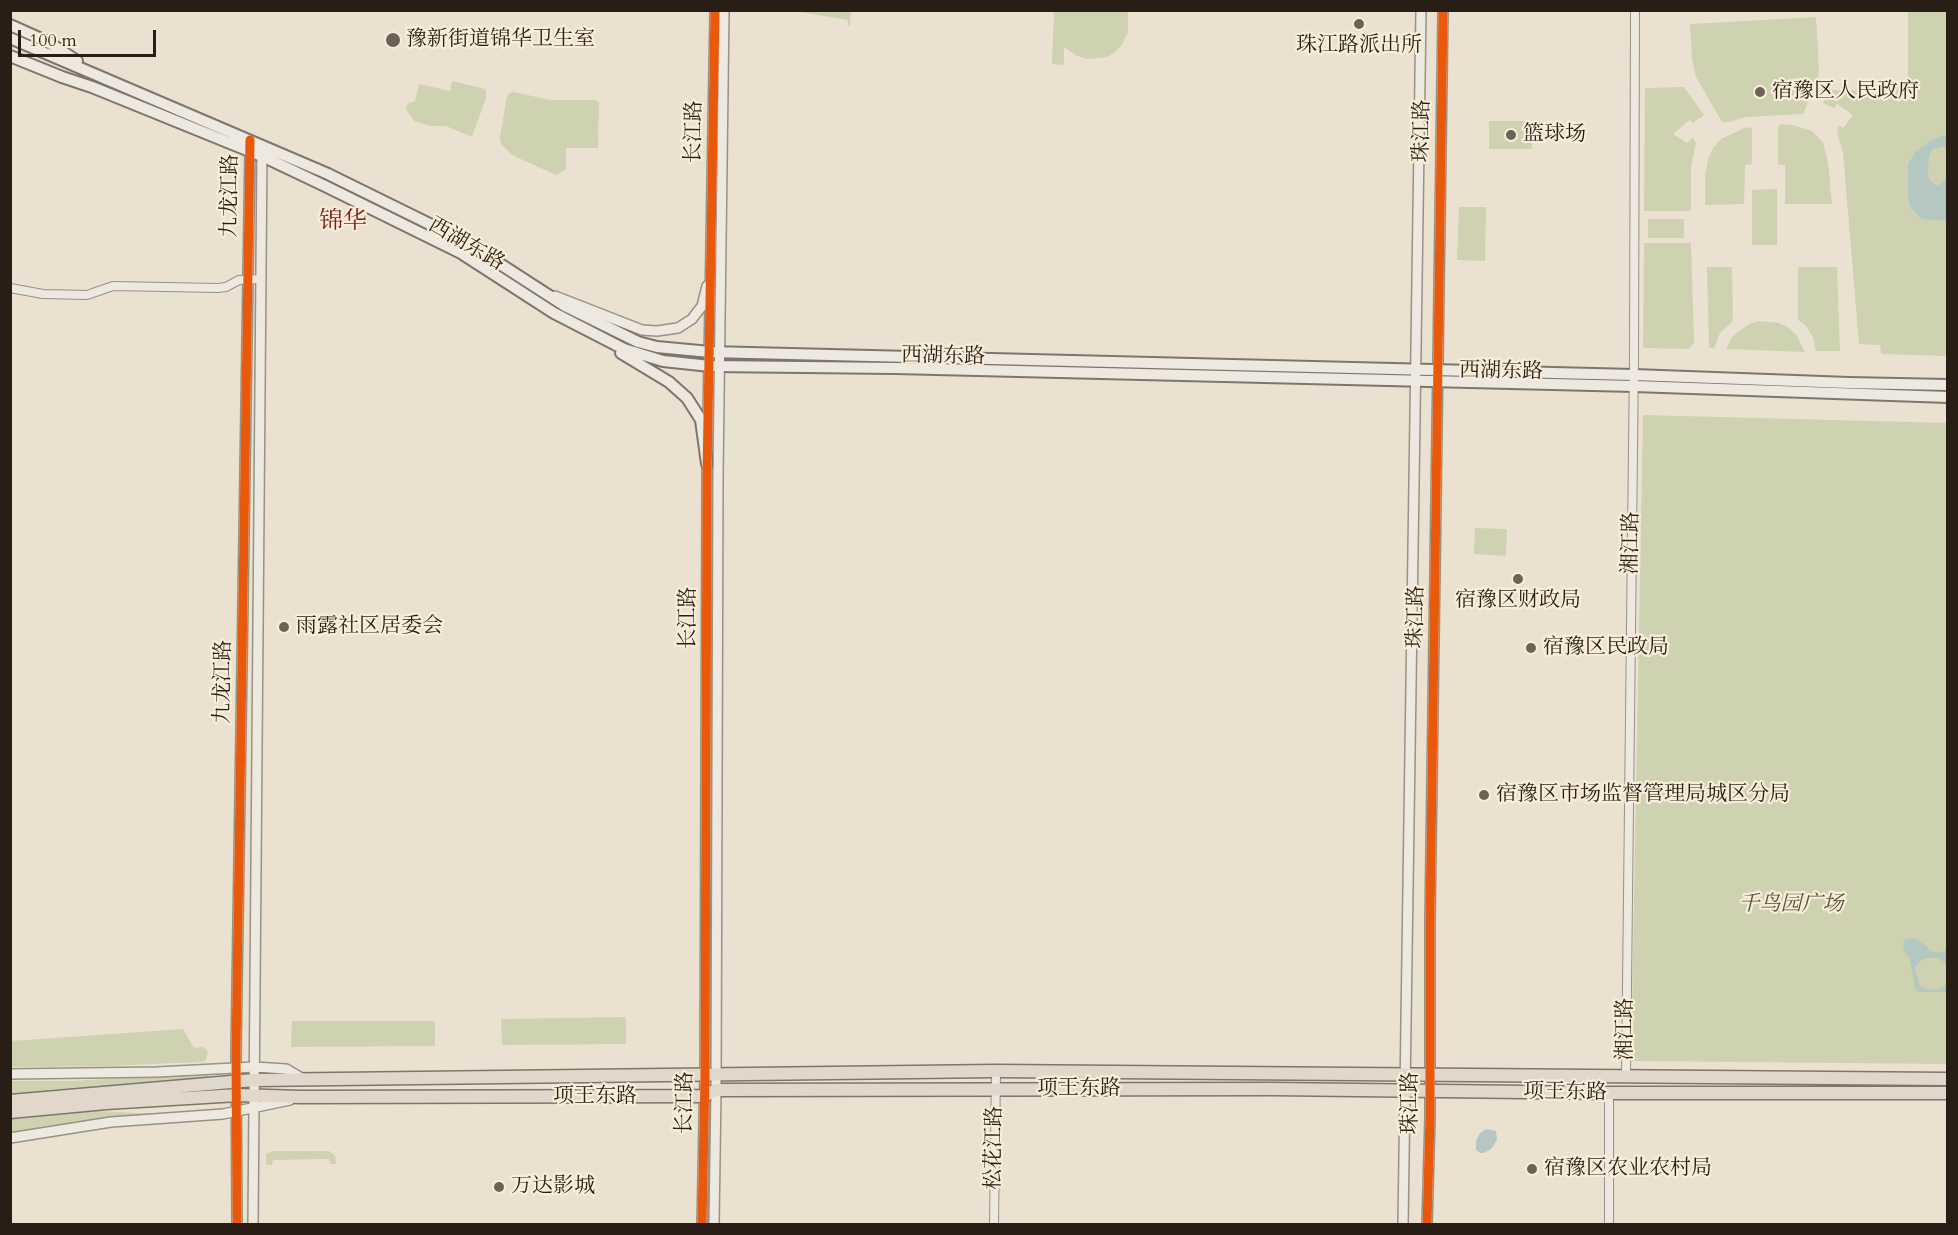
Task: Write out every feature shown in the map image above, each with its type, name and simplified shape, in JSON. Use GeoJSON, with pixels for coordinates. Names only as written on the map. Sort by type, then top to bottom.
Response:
{"type":"FeatureCollection","features":[{"type":"Feature","properties":{"kind":"main road"},"geometry":{"type":"LineString","coordinates":[[10,25],[48,42],[102,77]]}},
{"type":"Feature","properties":{"kind":"main road","name":"西湖东路"},"geometry":{"type":"LineString","coordinates":[[10,38],[102,77],[250,146]]}},
{"type":"Feature","properties":{"kind":"main road","name":"西湖东路"},"geometry":{"type":"LineString","coordinates":[[10,56],[328,174],[449,234],[565,306],[638,342],[672,350],[1416,376],[1438,382],[1634,380],[1947,385]]}},
{"type":"Feature","properties":{"kind":"main road","name":"西湖东路"},"geometry":{"type":"LineString","coordinates":[[262,151],[443,243],[483,266],[554,313],[624,349],[642,356],[672,362],[715,366],[1416,376],[1438,370],[1946,397]]}},
{"type":"Feature","properties":{"kind":"main road"},"geometry":{"type":"LineString","coordinates":[[554,313],[669,382],[687,398],[701,420],[707,464]]}},
{"type":"Feature","properties":{"kind":"main road","name":"项王东路"},"geometry":{"type":"LineString","coordinates":[[10,1101],[237,1081],[254,1074],[303,1079],[998,1071],[1947,1079]]}},
{"type":"Feature","properties":{"kind":"main road","name":"项王东路"},"geometry":{"type":"LineString","coordinates":[[10,1112],[106,1103],[238,1095],[254,1102],[301,1097],[704,1096],[716,1090],[1273,1089],[1405,1092],[1947,1093]]}},
{"type":"Feature","properties":{"kind":"street","name":"长江路"},"geometry":{"type":"LineString","coordinates":[[715,10],[712,248],[715,352]]}},
{"type":"Feature","properties":{"kind":"street","name":"长江路"},"geometry":{"type":"LineString","coordinates":[[702,1224],[704,1096],[710,1075],[715,352],[724,10]]}},
{"type":"Feature","properties":{"kind":"street","name":"珠江路"},"geometry":{"type":"LineString","coordinates":[[1403,1224],[1420,10]]}},
{"type":"Feature","properties":{"kind":"street","name":"珠江路"},"geometry":{"type":"LineString","coordinates":[[1427,1224],[1443,10]]}},
{"type":"Feature","properties":{"kind":"street","name":"湘江路"},"geometry":{"type":"LineString","coordinates":[[1626,1075],[1634,380],[1635,10]]}},
{"type":"Feature","properties":{"kind":"street","name":"九龙江路"},"geometry":{"type":"LineString","coordinates":[[237,1224],[237,1068],[250,146]]}},
{"type":"Feature","properties":{"kind":"street","name":"九龙江路"},"geometry":{"type":"LineString","coordinates":[[253,1224],[262,151]]}},
{"type":"Feature","properties":{"kind":"street"},"geometry":{"type":"LineString","coordinates":[[540,290],[642,330],[657,331],[678,328],[692,319],[702,306],[712,248]]}},
{"type":"Feature","properties":{"kind":"street"},"geometry":{"type":"LineString","coordinates":[[10,288],[43,294],[87,295],[113,286],[218,288],[226,287],[239,280],[261,279]]}},
{"type":"Feature","properties":{"kind":"street","name":"长江路"},"geometry":{"type":"LineString","coordinates":[[714,1224],[716,1090],[710,1075],[707,464],[715,366]]}},
{"type":"Feature","properties":{"kind":"street"},"geometry":{"type":"LineString","coordinates":[[10,1074],[157,1072],[237,1068],[254,1074]]}},
{"type":"Feature","properties":{"kind":"street","name":"松花江路"},"geometry":{"type":"LineString","coordinates":[[998,1071],[999,1224]]}},
{"type":"Feature","properties":{"kind":"street","name":"松花江路"},"geometry":{"type":"LineString","coordinates":[[994,1224],[998,1089]]}},
{"type":"Feature","properties":{"kind":"street"},"geometry":{"type":"LineString","coordinates":[[1609,1093],[1609,1224]]}},
{"type":"Feature","properties":{"kind":"street"},"geometry":{"type":"LineString","coordinates":[[10,1138],[111,1122],[210,1116],[238,1111],[254,1102]]}},
{"type":"Feature","properties":{"kind":"green space"},"geometry":{"type":"Polygon","coordinates":[[[794,11],[851,11],[850,25],[848,26],[848,20],[794,11]]]}},
{"type":"Feature","properties":{"kind":"green space"},"geometry":{"type":"Polygon","coordinates":[[[1054,11],[1128,11],[1128,33],[1121,46],[1107,57],[1088,59],[1077,56],[1064,47],[1064,65],[1052,64],[1054,11]]]}},
{"type":"Feature","properties":{"kind":"green space"},"geometry":{"type":"Polygon","coordinates":[[[1908,11],[1947,11],[1947,356],[1881,354],[1880,345],[1859,344],[1843,153],[1837,131],[1839,125],[1843,128],[1853,115],[1837,104],[1834,108],[1823,103],[1830,90],[1891,91],[1892,83],[1898,83],[1898,87],[1908,87],[1908,11]]]}},
{"type":"Feature","properties":{"kind":"green space"},"geometry":{"type":"Polygon","coordinates":[[[1816,17],[1819,72],[1803,114],[1746,117],[1722,122],[1696,77],[1692,59],[1690,24],[1816,17]]]}},
{"type":"Feature","properties":{"kind":"green space"},"geometry":{"type":"Polygon","coordinates":[[[452,81],[485,89],[486,98],[472,137],[446,126],[431,126],[414,121],[406,109],[407,104],[415,101],[419,84],[450,91],[452,81]]]}},
{"type":"Feature","properties":{"kind":"green space"},"geometry":{"type":"Polygon","coordinates":[[[1684,87],[1704,115],[1693,123],[1690,120],[1673,134],[1687,143],[1693,138],[1696,143],[1691,166],[1691,211],[1644,211],[1645,88],[1684,87]]]}},
{"type":"Feature","properties":{"kind":"green space"},"geometry":{"type":"Polygon","coordinates":[[[514,92],[550,100],[596,100],[599,102],[598,148],[566,148],[566,169],[556,175],[512,155],[501,144],[500,137],[507,96],[514,92]]]}},
{"type":"Feature","properties":{"kind":"green space","name":"篮球场"},"geometry":{"type":"Polygon","coordinates":[[[1489,121],[1532,121],[1532,149],[1489,149],[1489,121]]]}},
{"type":"Feature","properties":{"kind":"green space"},"geometry":{"type":"Polygon","coordinates":[[[1780,124],[1812,131],[1823,142],[1828,162],[1832,204],[1785,204],[1785,165],[1778,165],[1778,128],[1780,124]]]}},
{"type":"Feature","properties":{"kind":"green space"},"geometry":{"type":"Polygon","coordinates":[[[1747,127],[1752,129],[1752,164],[1745,165],[1744,204],[1705,205],[1705,177],[1708,159],[1713,148],[1721,139],[1747,127]]]}},
{"type":"Feature","properties":{"kind":"green space"},"geometry":{"type":"Polygon","coordinates":[[[1777,189],[1777,245],[1752,245],[1752,190],[1777,189]]]}},
{"type":"Feature","properties":{"kind":"green space"},"geometry":{"type":"Polygon","coordinates":[[[1459,207],[1486,207],[1485,261],[1457,260],[1459,207]]]}},
{"type":"Feature","properties":{"kind":"green space"},"geometry":{"type":"Polygon","coordinates":[[[1648,219],[1684,219],[1684,238],[1648,238],[1648,219]]]}},
{"type":"Feature","properties":{"kind":"green space"},"geometry":{"type":"Polygon","coordinates":[[[1644,243],[1691,243],[1694,342],[1689,349],[1643,348],[1644,243]]]}},
{"type":"Feature","properties":{"kind":"green space"},"geometry":{"type":"Polygon","coordinates":[[[1707,267],[1732,267],[1733,321],[1720,333],[1714,349],[1709,347],[1707,267]]]}},
{"type":"Feature","properties":{"kind":"green space"},"geometry":{"type":"Polygon","coordinates":[[[1798,267],[1837,267],[1840,351],[1816,351],[1813,337],[1805,325],[1798,320],[1798,267]]]}},
{"type":"Feature","properties":{"kind":"green space"},"geometry":{"type":"Polygon","coordinates":[[[1758,321],[1779,323],[1789,328],[1797,336],[1805,352],[1726,349],[1732,337],[1749,324],[1758,321]]]}},
{"type":"Feature","properties":{"kind":"green space","name":"千鸟园广场"},"geometry":{"type":"Polygon","coordinates":[[[1643,415],[1947,423],[1947,1064],[1631,1061],[1643,415]]]}},
{"type":"Feature","properties":{"kind":"green space"},"geometry":{"type":"Polygon","coordinates":[[[1475,528],[1507,529],[1506,556],[1474,554],[1475,528]]]}},
{"type":"Feature","properties":{"kind":"green space"},"geometry":{"type":"Polygon","coordinates":[[[626,1017],[626,1044],[502,1045],[501,1019],[626,1017]]]}},
{"type":"Feature","properties":{"kind":"green space"},"geometry":{"type":"Polygon","coordinates":[[[292,1021],[435,1021],[435,1046],[291,1047],[292,1021]]]}},
{"type":"Feature","properties":{"kind":"green space"},"geometry":{"type":"Polygon","coordinates":[[[183,1029],[194,1048],[203,1047],[208,1051],[206,1060],[107,1066],[11,1067],[11,1041],[183,1029]]]}},
{"type":"Feature","properties":{"kind":"green space"},"geometry":{"type":"Polygon","coordinates":[[[207,1074],[207,1078],[11,1094],[11,1081],[72,1081],[207,1074]]]}},
{"type":"Feature","properties":{"kind":"green space"},"geometry":{"type":"Polygon","coordinates":[[[100,1111],[155,1114],[11,1133],[11,1118],[100,1111]]]}},
{"type":"Feature","properties":{"kind":"green space"},"geometry":{"type":"Polygon","coordinates":[[[273,1151],[329,1151],[335,1156],[336,1164],[330,1164],[329,1159],[273,1160],[272,1165],[266,1165],[266,1154],[273,1151]]]}},
{"type":"Feature","properties":{"kind":"water"},"geometry":{"type":"Polygon","coordinates":[[[1947,135],[1947,146],[1933,149],[1929,155],[1928,174],[1929,179],[1935,185],[1947,179],[1947,221],[1923,219],[1910,206],[1908,164],[1916,151],[1938,137],[1947,135]]]}},
{"type":"Feature","properties":{"kind":"water"},"geometry":{"type":"Polygon","coordinates":[[[1917,939],[1933,952],[1942,952],[1947,949],[1947,964],[1938,958],[1925,958],[1915,967],[1915,972],[1920,986],[1930,990],[1940,989],[1947,984],[1947,992],[1919,992],[1915,988],[1910,959],[1903,949],[1904,940],[1917,939]]]}},
{"type":"Feature","properties":{"kind":"water"},"geometry":{"type":"Polygon","coordinates":[[[1486,1129],[1496,1131],[1497,1140],[1491,1149],[1480,1153],[1476,1150],[1476,1141],[1480,1133],[1486,1129]]]}},
{"type":"Feature","properties":{"kind":"cycle path"},"geometry":{"type":"LineString","coordinates":[[702,1224],[705,1075],[707,475],[715,10]]}},
{"type":"Feature","properties":{"kind":"cycle path"},"geometry":{"type":"LineString","coordinates":[[1427,1224],[1443,10]]}},
{"type":"Feature","properties":{"kind":"cycle path"},"geometry":{"type":"LineString","coordinates":[[237,1224],[236,1052],[250,140]]}},
{"type":"Feature","properties":{"kind":"place","name":"珠江路派出所"},"geometry":{"type":"Point","coordinates":[1359,24]}},
{"type":"Feature","properties":{"kind":"place","name":"豫新街道锦华卫生室"},"geometry":{"type":"Point","coordinates":[393,40]}},
{"type":"Feature","properties":{"kind":"place","name":"宿豫区人民政府"},"geometry":{"type":"Point","coordinates":[1760,92]}},
{"type":"Feature","properties":{"kind":"place","name":"篮球场"},"geometry":{"type":"Point","coordinates":[1511,135]}},
{"type":"Feature","properties":{"kind":"place","name":"宿豫区财政局"},"geometry":{"type":"Point","coordinates":[1518,579]}},
{"type":"Feature","properties":{"kind":"place","name":"雨露社区居委会"},"geometry":{"type":"Point","coordinates":[284,627]}},
{"type":"Feature","properties":{"kind":"place","name":"宿豫区民政局"},"geometry":{"type":"Point","coordinates":[1531,648]}},
{"type":"Feature","properties":{"kind":"place","name":"宿豫区市场监督管理局城区分局"},"geometry":{"type":"Point","coordinates":[1484,795]}},
{"type":"Feature","properties":{"kind":"place","name":"宿豫区农业农村局"},"geometry":{"type":"Point","coordinates":[1532,1169]}},
{"type":"Feature","properties":{"kind":"place","name":"万达影城"},"geometry":{"type":"Point","coordinates":[499,1187]}},
{"type":"Feature","properties":{"kind":"district","name":"锦华"},"geometry":{"type":"Point","coordinates":[343,222]}}]}
